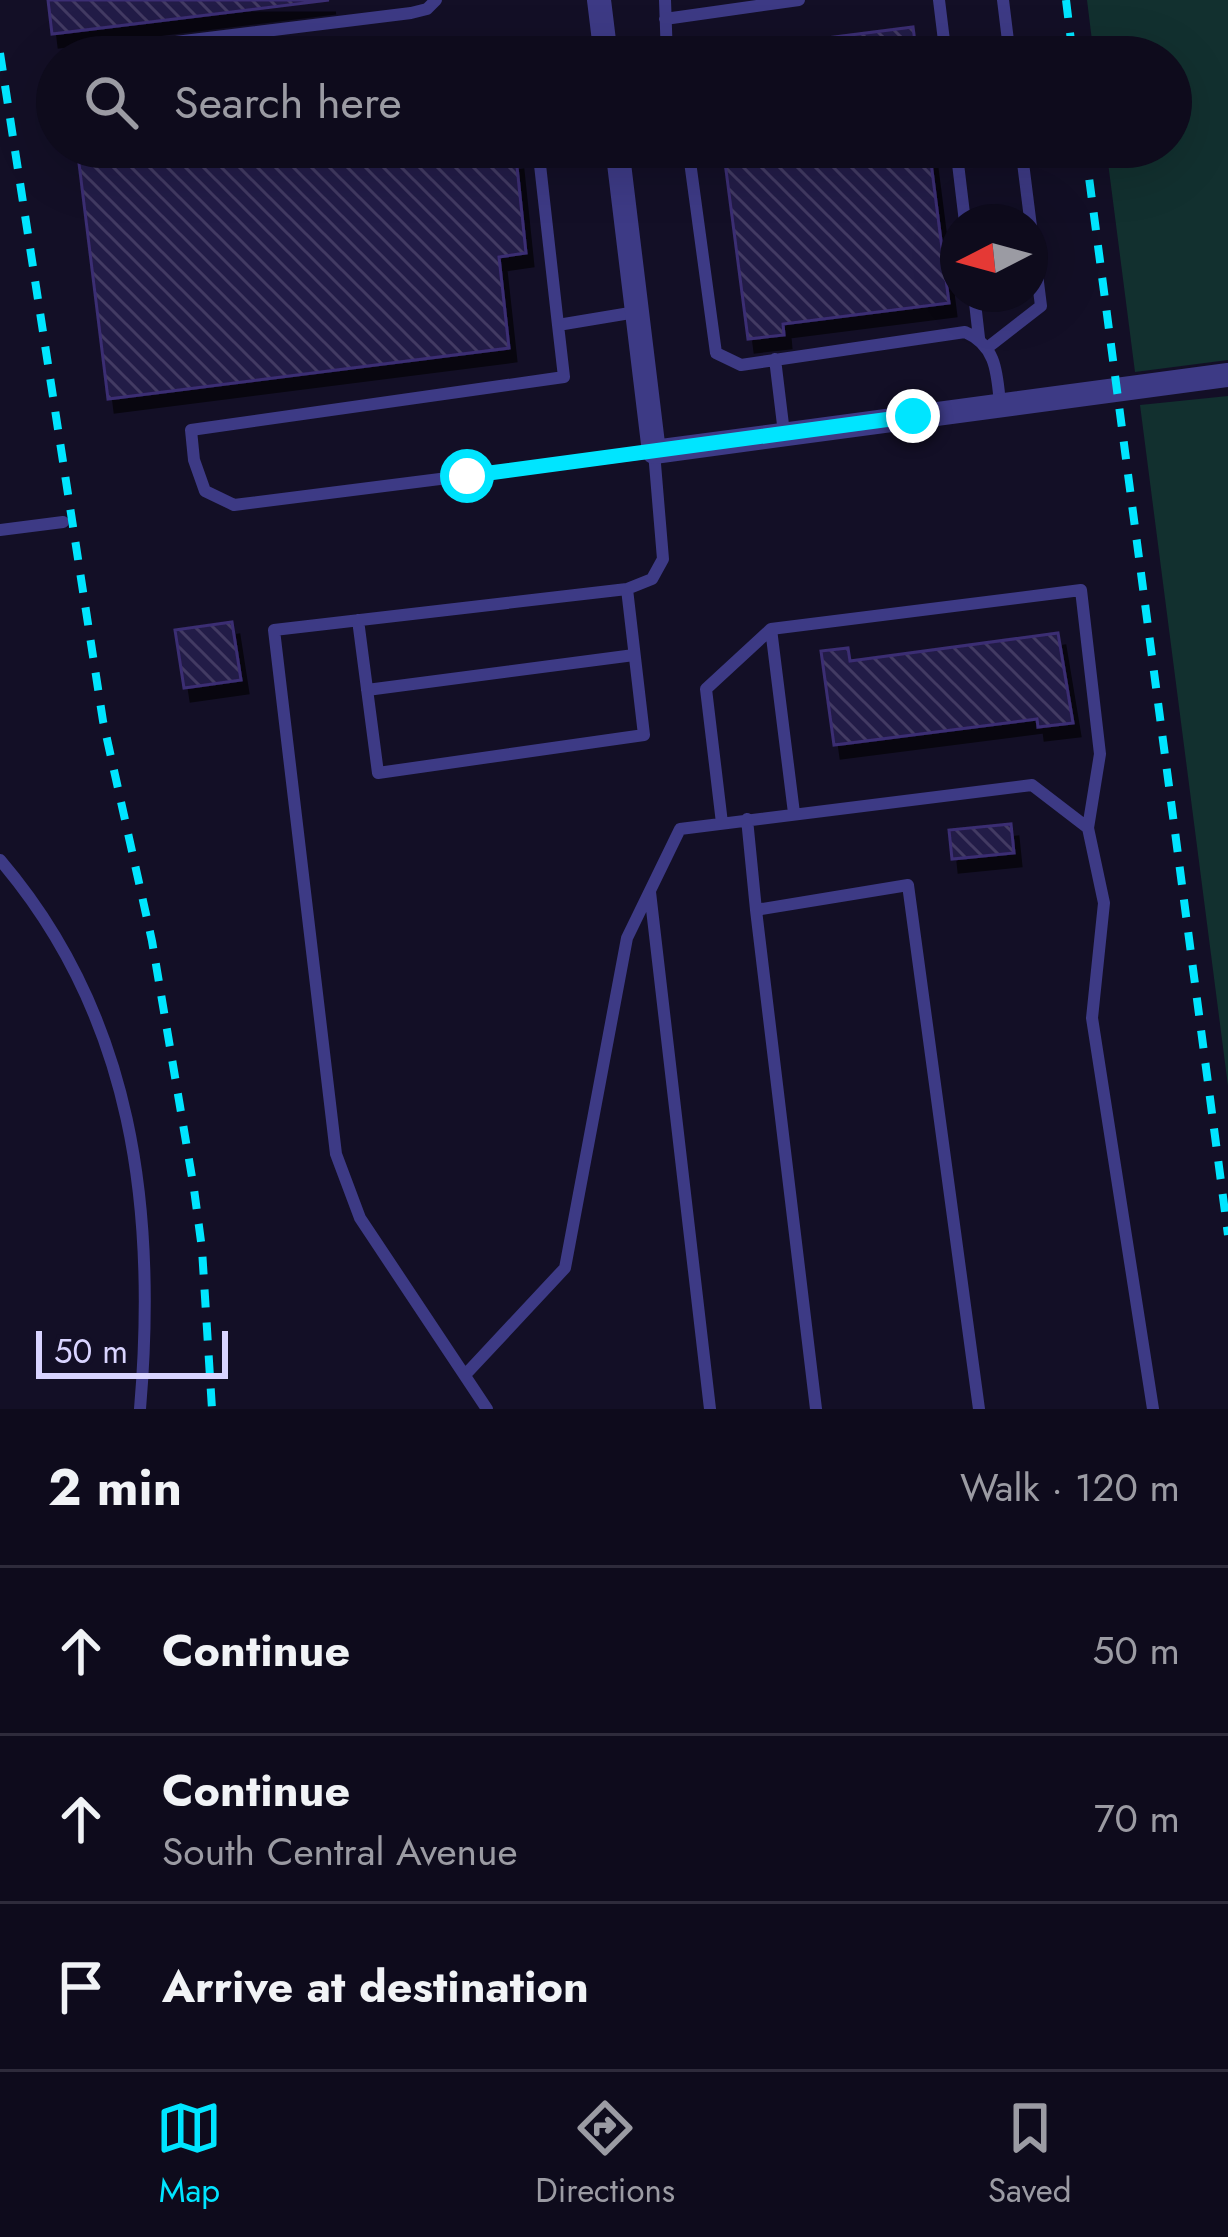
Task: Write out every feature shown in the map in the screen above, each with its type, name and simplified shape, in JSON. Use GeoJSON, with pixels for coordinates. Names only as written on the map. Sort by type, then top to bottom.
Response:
{"type":"FeatureCollection","features":[{"type":"Feature","properties":{"kind":"street"},"geometry":{"type":"LineString","coordinates":[[599,0],[603,36]]}},
{"type":"Feature","properties":{"kind":"street"},"geometry":{"type":"LineString","coordinates":[[620,168],[654,452],[1228,375]]}},
{"type":"Feature","properties":{"kind":"lane"},"geometry":{"type":"LineString","coordinates":[[225,36],[396,15],[427,9],[436,0]]}},
{"type":"Feature","properties":{"kind":"lane"},"geometry":{"type":"LineString","coordinates":[[665,0],[666,36]]}},
{"type":"Feature","properties":{"kind":"lane"},"geometry":{"type":"LineString","coordinates":[[665,19],[800,0]]}},
{"type":"Feature","properties":{"kind":"lane"},"geometry":{"type":"LineString","coordinates":[[939,0],[943,36]]}},
{"type":"Feature","properties":{"kind":"lane"},"geometry":{"type":"LineString","coordinates":[[1003,0],[1007,36]]}},
{"type":"Feature","properties":{"kind":"lane"},"geometry":{"type":"LineString","coordinates":[[488,1409],[360,1218],[336,1154],[274,630],[627,590],[652,579],[663,560],[654,452],[234,505],[205,491],[194,460],[191,430],[564,376],[540,168]]}},
{"type":"Feature","properties":{"kind":"lane"},"geometry":{"type":"LineString","coordinates":[[691,168],[716,353],[740,365],[965,332],[983,343]]}},
{"type":"Feature","properties":{"kind":"lane"},"geometry":{"type":"LineString","coordinates":[[959,168],[963,204]]}},
{"type":"Feature","properties":{"kind":"lane"},"geometry":{"type":"LineString","coordinates":[[983,343],[1041,306],[1024,168]]}},
{"type":"Feature","properties":{"kind":"lane"},"geometry":{"type":"LineString","coordinates":[[558,325],[637,312]]}},
{"type":"Feature","properties":{"kind":"lane"},"geometry":{"type":"LineString","coordinates":[[977,312],[983,343],[995,362],[1000,404]]}},
{"type":"Feature","properties":{"kind":"lane"},"geometry":{"type":"LineString","coordinates":[[775,359],[784,433]]}},
{"type":"Feature","properties":{"kind":"lane"},"geometry":{"type":"LineString","coordinates":[[0,530],[63,522]]}},
{"type":"Feature","properties":{"kind":"lane"},"geometry":{"type":"LineString","coordinates":[[358,620],[378,773],[644,735],[627,590]]}},
{"type":"Feature","properties":{"kind":"lane"},"geometry":{"type":"LineString","coordinates":[[722,823],[706,689],[771,629],[1081,590],[1100,754],[1088,828],[1104,903],[1093,1018],[1153,1409]]}},
{"type":"Feature","properties":{"kind":"lane"},"geometry":{"type":"LineString","coordinates":[[771,629],[794,813]]}},
{"type":"Feature","properties":{"kind":"lane"},"geometry":{"type":"LineString","coordinates":[[367,690],[634,655]]}},
{"type":"Feature","properties":{"kind":"lane"},"geometry":{"type":"LineString","coordinates":[[465,1376],[565,1268],[627,938],[680,829],[1032,784],[1088,828]]}},
{"type":"Feature","properties":{"kind":"lane"},"geometry":{"type":"LineString","coordinates":[[747,819],[817,1409]]}},
{"type":"Feature","properties":{"kind":"lane"},"geometry":{"type":"LineString","coordinates":[[0,860],[67,954],[121,1085],[135,1149],[144,1251],[140,1409]]}},
{"type":"Feature","properties":{"kind":"lane"},"geometry":{"type":"LineString","coordinates":[[756,910],[908,886],[979,1409]]}},
{"type":"Feature","properties":{"kind":"lane"},"geometry":{"type":"LineString","coordinates":[[650,890],[710,1409]]}},
{"type":"Feature","properties":{"kind":"green space"},"geometry":{"type":"Polygon","coordinates":[[[1087,0],[1228,0],[1228,360],[1135,372],[1109,168],[1192,168],[1192,36],[1091,36],[1087,0]]]}},
{"type":"Feature","properties":{"kind":"green space"},"geometry":{"type":"Polygon","coordinates":[[[1228,396],[1228,1086],[1140,405],[1228,396]]]}},
{"type":"Feature","properties":{"kind":"building"},"geometry":{"type":"Polygon","coordinates":[[[48,0],[329,0],[52,34],[48,0]]]}},
{"type":"Feature","properties":{"kind":"building"},"geometry":{"type":"Polygon","coordinates":[[[913,27],[914,36],[843,36],[913,27]]]}},
{"type":"Feature","properties":{"kind":"building"},"geometry":{"type":"Polygon","coordinates":[[[80,168],[517,168],[526,253],[499,257],[509,348],[108,399],[80,168]]]}},
{"type":"Feature","properties":{"kind":"building"},"geometry":{"type":"Polygon","coordinates":[[[726,168],[932,168],[940,233],[940,304],[783,324],[784,335],[748,339],[726,168]]]}},
{"type":"Feature","properties":{"kind":"building"},"geometry":{"type":"Polygon","coordinates":[[[232,622],[241,680],[184,688],[175,630],[232,622]]]}},
{"type":"Feature","properties":{"kind":"building"},"geometry":{"type":"Polygon","coordinates":[[[1058,633],[1073,723],[1038,727],[1037,719],[834,745],[821,651],[848,648],[850,661],[1058,633]]]}},
{"type":"Feature","properties":{"kind":"building"},"geometry":{"type":"Polygon","coordinates":[[[1011,824],[1014,853],[952,859],[949,830],[1011,824]]]}},
{"type":"Feature","properties":{"kind":"railway"},"geometry":{"type":"LineString","coordinates":[[1066,0],[1070,36]]}},
{"type":"Feature","properties":{"kind":"railway"},"geometry":{"type":"LineString","coordinates":[[0,53],[103,721],[152,941],[194,1189],[212,1409]]}},
{"type":"Feature","properties":{"kind":"railway"},"geometry":{"type":"LineString","coordinates":[[1088,168],[1228,1235]]}},
{"type":"Feature","properties":{"kind":"route"},"geometry":{"type":"LineString","coordinates":[[467,476],[913,416]]}}]}
